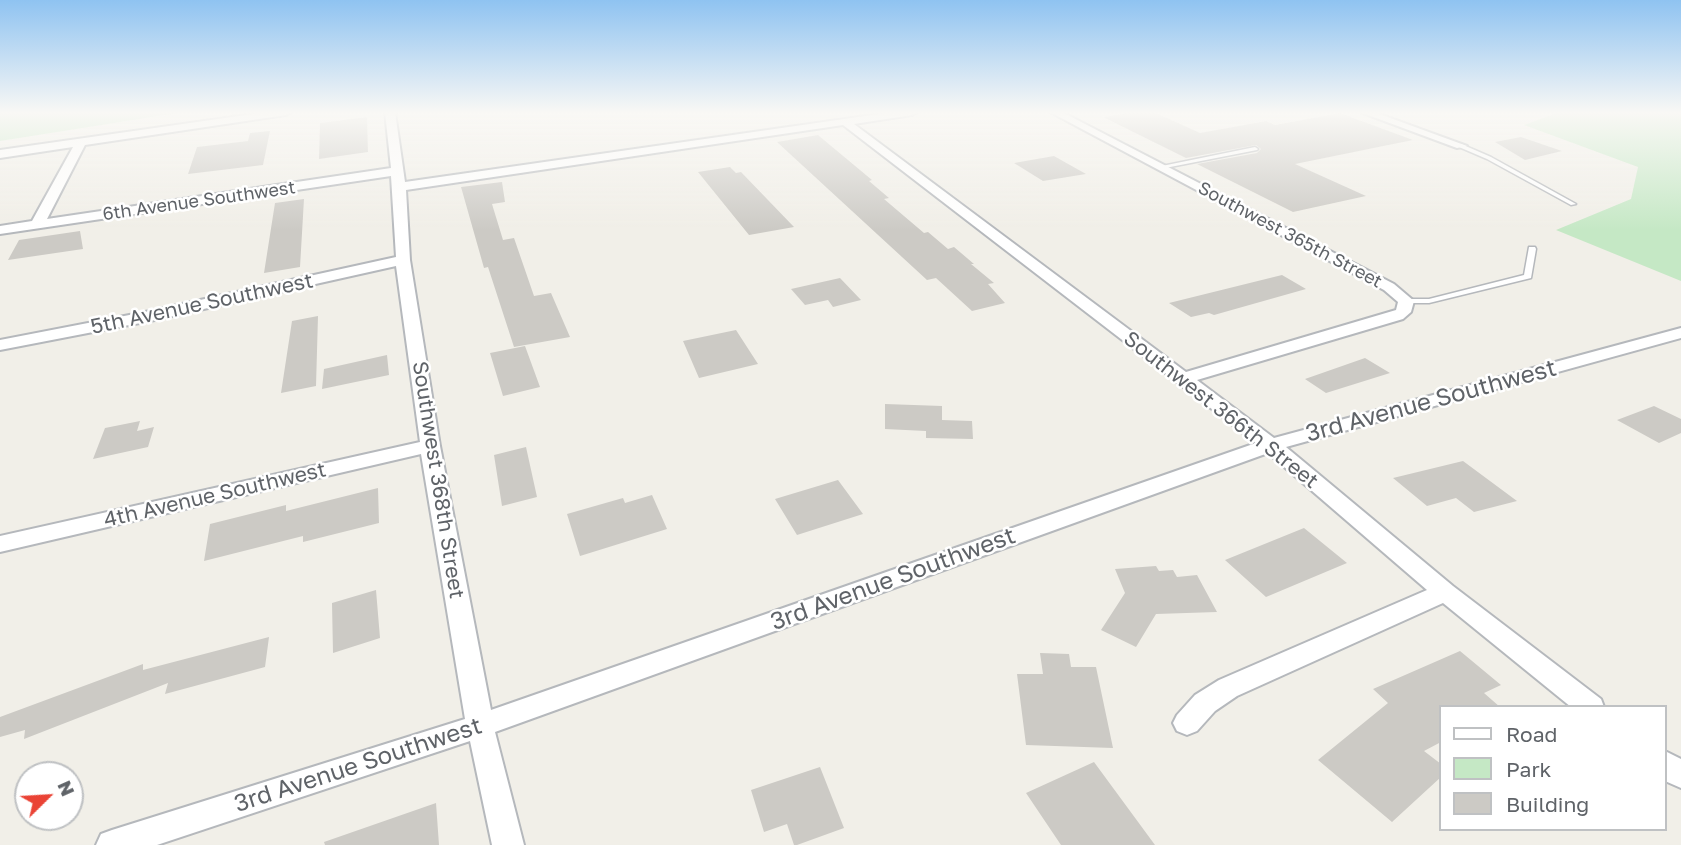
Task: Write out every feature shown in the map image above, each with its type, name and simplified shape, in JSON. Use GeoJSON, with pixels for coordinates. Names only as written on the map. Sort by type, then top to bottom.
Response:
{"type":"FeatureCollection","features":[{"type":"Feature","properties":{"kind":"street"},"geometry":{"type":"LineString","coordinates":[[0,154],[17,151]]}},
{"type":"Feature","properties":{"kind":"street"},"geometry":{"type":"LineString","coordinates":[[37,225],[76,151]]}},
{"type":"Feature","properties":{"kind":"street","name":"Southwest 368th Street"},"geometry":{"type":"LineString","coordinates":[[395,151],[403,260],[430,446],[481,726],[508,845]]}},
{"type":"Feature","properties":{"kind":"street","name":"6th Avenue Southwest"},"geometry":{"type":"LineString","coordinates":[[0,230],[614,151]]}},
{"type":"Feature","properties":{"kind":"street","name":"Southwest 366th Street"},"geometry":{"type":"LineString","coordinates":[[884,151],[1271,445],[1445,592],[1588,705]]}},
{"type":"Feature","properties":{"kind":"street","name":"Southwest 365th Street"},"geometry":{"type":"LineString","coordinates":[[1131,151],[1389,287],[1406,304]]}},
{"type":"Feature","properties":{"kind":"street","name":"5th Avenue Southwest"},"geometry":{"type":"LineString","coordinates":[[0,345],[150,316],[403,260]]}},
{"type":"Feature","properties":{"kind":"street"},"geometry":{"type":"LineString","coordinates":[[1183,378],[1397,316],[1406,304]]}},
{"type":"Feature","properties":{"kind":"street","name":"3rd Avenue Southwest"},"geometry":{"type":"LineString","coordinates":[[112,845],[481,726],[1271,445],[1681,333]]}},
{"type":"Feature","properties":{"kind":"street","name":"4th Avenue Southwest"},"geometry":{"type":"LineString","coordinates":[[0,544],[430,446]]}},
{"type":"Feature","properties":{"kind":"street"},"geometry":{"type":"LineString","coordinates":[[1187,723],[1205,704],[1228,688],[1445,592]]}},
{"type":"Feature","properties":{"kind":"lane"},"geometry":{"type":"LineString","coordinates":[[1160,167],[1242,151]]}},
{"type":"Feature","properties":{"kind":"lane"},"geometry":{"type":"LineString","coordinates":[[1474,151],[1573,204]]}},
{"type":"Feature","properties":{"kind":"lane"},"geometry":{"type":"LineString","coordinates":[[1406,304],[1429,301],[1528,276],[1532,249]]}},
{"type":"Feature","properties":{"kind":"green space"},"geometry":{"type":"Polygon","coordinates":[[[1596,151],[1681,151],[1681,281],[1556,230],[1631,199],[1638,167],[1596,151]]]}},
{"type":"Feature","properties":{"kind":"building"},"geometry":{"type":"Polygon","coordinates":[[[196,151],[266,151],[263,165],[188,174],[196,151]]]}},
{"type":"Feature","properties":{"kind":"building"},"geometry":{"type":"Polygon","coordinates":[[[319,151],[368,151],[368,152],[319,159],[319,151]]]}},
{"type":"Feature","properties":{"kind":"building"},"geometry":{"type":"Polygon","coordinates":[[[787,151],[838,151],[872,180],[869,181],[889,198],[884,199],[924,233],[928,232],[948,249],[954,247],[974,264],[971,264],[994,283],[988,284],[1005,303],[972,311],[936,278],[927,280],[787,151]]]}},
{"type":"Feature","properties":{"kind":"building"},"geometry":{"type":"Polygon","coordinates":[[[1173,151],[1221,151],[1186,158],[1173,151]]]}},
{"type":"Feature","properties":{"kind":"building"},"geometry":{"type":"Polygon","coordinates":[[[1357,151],[1295,164],[1366,196],[1293,212],[1197,164],[1257,153],[1357,151]]]}},
{"type":"Feature","properties":{"kind":"building"},"geometry":{"type":"Polygon","coordinates":[[[1511,151],[1560,151],[1525,160],[1511,151]]]}},
{"type":"Feature","properties":{"kind":"building"},"geometry":{"type":"Polygon","coordinates":[[[1054,156],[1086,174],[1043,181],[1014,163],[1054,156]]]}},
{"type":"Feature","properties":{"kind":"building"},"geometry":{"type":"Polygon","coordinates":[[[730,167],[736,173],[741,172],[794,227],[749,235],[698,172],[730,167]]]}},
{"type":"Feature","properties":{"kind":"building"},"geometry":{"type":"Polygon","coordinates":[[[502,182],[505,202],[492,204],[503,240],[514,238],[534,296],[551,293],[570,337],[514,347],[488,267],[484,268],[461,187],[502,182]]]}},
{"type":"Feature","properties":{"kind":"building"},"geometry":{"type":"Polygon","coordinates":[[[304,199],[300,267],[264,273],[275,203],[304,199]]]}},
{"type":"Feature","properties":{"kind":"building"},"geometry":{"type":"Polygon","coordinates":[[[80,231],[83,249],[8,260],[19,240],[80,231]]]}},
{"type":"Feature","properties":{"kind":"building"},"geometry":{"type":"Polygon","coordinates":[[[1282,275],[1306,289],[1214,315],[1209,313],[1191,317],[1169,303],[1282,275]]]}},
{"type":"Feature","properties":{"kind":"building"},"geometry":{"type":"Polygon","coordinates":[[[840,278],[861,300],[833,307],[828,300],[805,305],[791,289],[840,278]]]}},
{"type":"Feature","properties":{"kind":"building"},"geometry":{"type":"Polygon","coordinates":[[[318,316],[316,386],[281,393],[292,321],[318,316]]]}},
{"type":"Feature","properties":{"kind":"building"},"geometry":{"type":"Polygon","coordinates":[[[736,330],[758,364],[699,378],[683,341],[736,330]]]}},
{"type":"Feature","properties":{"kind":"building"},"geometry":{"type":"Polygon","coordinates":[[[525,346],[540,387],[503,396],[490,353],[525,346]]]}},
{"type":"Feature","properties":{"kind":"building"},"geometry":{"type":"Polygon","coordinates":[[[387,355],[389,375],[322,389],[324,369],[387,355]]]}},
{"type":"Feature","properties":{"kind":"building"},"geometry":{"type":"Polygon","coordinates":[[[1365,358],[1390,373],[1326,393],[1305,379],[1365,358]]]}},
{"type":"Feature","properties":{"kind":"building"},"geometry":{"type":"Polygon","coordinates":[[[885,404],[942,406],[942,420],[972,421],[973,439],[926,438],[926,431],[885,429],[885,404]]]}},
{"type":"Feature","properties":{"kind":"building"},"geometry":{"type":"Polygon","coordinates":[[[1654,406],[1681,419],[1681,433],[1659,443],[1617,420],[1654,406]]]}},
{"type":"Feature","properties":{"kind":"building"},"geometry":{"type":"Polygon","coordinates":[[[140,421],[137,431],[154,427],[148,447],[93,459],[105,428],[140,421]]]}},
{"type":"Feature","properties":{"kind":"building"},"geometry":{"type":"Polygon","coordinates":[[[526,447],[537,497],[502,506],[494,455],[526,447]]]}},
{"type":"Feature","properties":{"kind":"building"},"geometry":{"type":"Polygon","coordinates":[[[1463,461],[1517,501],[1474,512],[1456,498],[1427,506],[1393,478],[1463,461]]]}},
{"type":"Feature","properties":{"kind":"building"},"geometry":{"type":"Polygon","coordinates":[[[838,480],[863,514],[797,535],[775,499],[838,480]]]}},
{"type":"Feature","properties":{"kind":"building"},"geometry":{"type":"Polygon","coordinates":[[[378,488],[379,523],[303,542],[303,536],[204,561],[210,524],[286,505],[286,511],[378,488]]]}},
{"type":"Feature","properties":{"kind":"building"},"geometry":{"type":"Polygon","coordinates":[[[652,495],[667,529],[580,556],[567,514],[623,498],[625,503],[652,495]]]}},
{"type":"Feature","properties":{"kind":"building"},"geometry":{"type":"Polygon","coordinates":[[[1304,528],[1347,563],[1266,597],[1225,560],[1304,528]]]}},
{"type":"Feature","properties":{"kind":"building"},"geometry":{"type":"Polygon","coordinates":[[[1156,566],[1159,571],[1173,570],[1177,577],[1197,575],[1217,612],[1156,614],[1136,647],[1101,630],[1125,593],[1115,569],[1156,566]]]}},
{"type":"Feature","properties":{"kind":"building"},"geometry":{"type":"Polygon","coordinates":[[[376,590],[380,638],[333,653],[332,603],[376,590]]]}},
{"type":"Feature","properties":{"kind":"building"},"geometry":{"type":"Polygon","coordinates":[[[269,637],[265,667],[165,694],[168,683],[24,739],[25,730],[0,737],[0,717],[143,664],[143,670],[269,637]]]}},
{"type":"Feature","properties":{"kind":"building"},"geometry":{"type":"Polygon","coordinates":[[[1460,651],[1501,685],[1484,693],[1498,705],[1440,705],[1440,743],[1424,751],[1440,763],[1440,778],[1392,822],[1318,760],[1388,703],[1373,689],[1460,651]]]}},
{"type":"Feature","properties":{"kind":"building"},"geometry":{"type":"Polygon","coordinates":[[[1040,653],[1069,654],[1071,667],[1096,667],[1113,748],[1026,745],[1017,674],[1043,674],[1040,653]]]}},
{"type":"Feature","properties":{"kind":"building"},"geometry":{"type":"Polygon","coordinates":[[[1094,762],[1155,845],[1061,845],[1026,793],[1094,762]]]}},
{"type":"Feature","properties":{"kind":"building"},"geometry":{"type":"Polygon","coordinates":[[[820,767],[844,828],[797,845],[794,845],[787,824],[764,832],[751,790],[820,767]]]}},
{"type":"Feature","properties":{"kind":"building"},"geometry":{"type":"Polygon","coordinates":[[[436,803],[439,845],[325,845],[324,842],[436,803]]]}}]}
